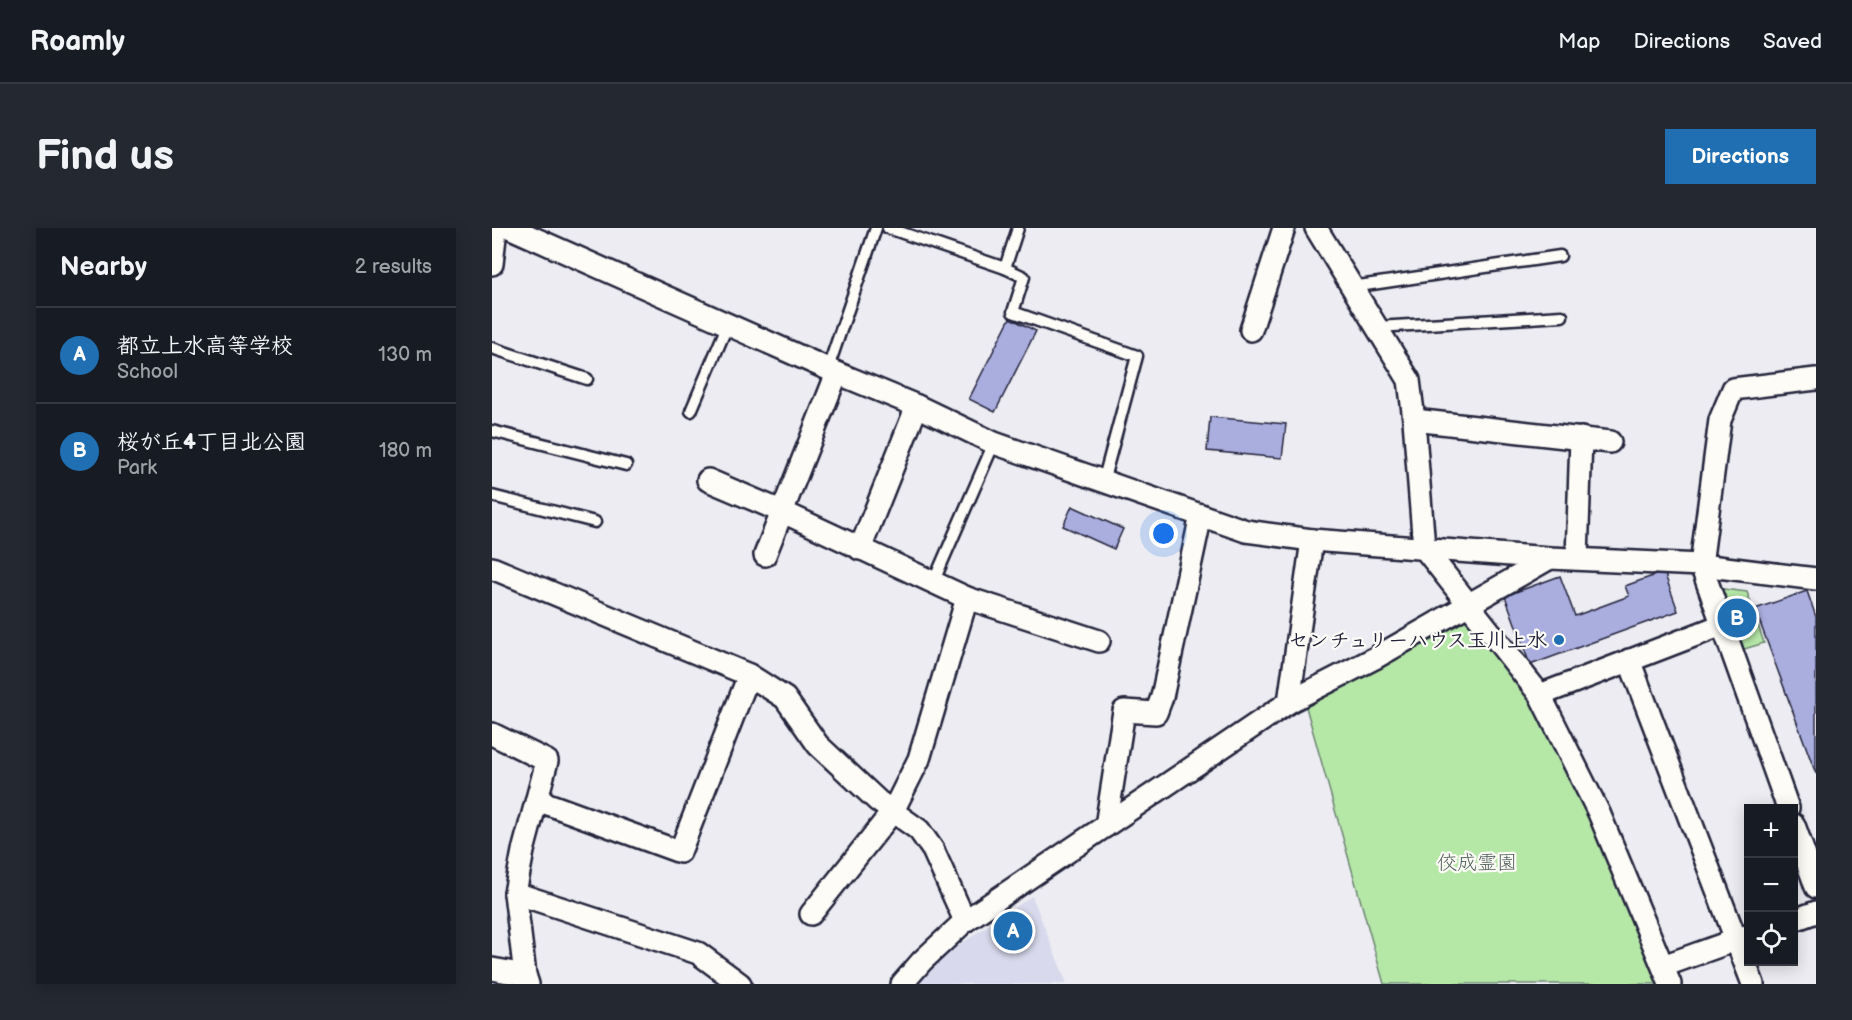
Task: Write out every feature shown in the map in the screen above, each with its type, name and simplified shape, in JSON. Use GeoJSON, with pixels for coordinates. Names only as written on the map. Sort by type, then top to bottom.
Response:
{"type":"FeatureCollection","features":[{"type":"Feature","properties":{"kind":"street"},"geometry":{"type":"LineString","coordinates":[[492,264],[496,228]]}},
{"type":"Feature","properties":{"kind":"street"},"geometry":{"type":"LineString","coordinates":[[511,228],[917,406],[994,443],[1246,531],[1312,540],[1550,558],[1701,565],[1816,579]]}},
{"type":"Feature","properties":{"kind":"street"},"geometry":{"type":"LineString","coordinates":[[1251,330],[1284,228]]}},
{"type":"Feature","properties":{"kind":"street"},"geometry":{"type":"LineString","coordinates":[[1316,228],[1409,380],[1424,548],[1540,695],[1599,813],[1667,975],[1742,938]]}},
{"type":"Feature","properties":{"kind":"street"},"geometry":{"type":"LineString","coordinates":[[765,555],[783,512],[833,371]]}},
{"type":"Feature","properties":{"kind":"street"},"geometry":{"type":"LineString","coordinates":[[1787,804],[1701,565],[1720,420],[1733,389],[1816,379]]}},
{"type":"Feature","properties":{"kind":"street"},"geometry":{"type":"LineString","coordinates":[[860,549],[917,406]]}},
{"type":"Feature","properties":{"kind":"street"},"geometry":{"type":"LineString","coordinates":[[1414,420],[1611,441]]}},
{"type":"Feature","properties":{"kind":"street"},"geometry":{"type":"LineString","coordinates":[[1577,558],[1581,438]]}},
{"type":"Feature","properties":{"kind":"street"},"geometry":{"type":"LineString","coordinates":[[708,480],[783,512],[967,598],[1099,641]]}},
{"type":"Feature","properties":{"kind":"street"},"geometry":{"type":"LineString","coordinates":[[1106,826],[1124,711],[1156,713],[1162,697],[1201,515]]}},
{"type":"Feature","properties":{"kind":"street"},"geometry":{"type":"LineString","coordinates":[[1289,702],[1312,540]]}},
{"type":"Feature","properties":{"kind":"street"},"geometry":{"type":"LineString","coordinates":[[902,984],[922,961],[965,921],[1289,702],[1375,658],[1550,558]]}},
{"type":"Feature","properties":{"kind":"street"},"geometry":{"type":"LineString","coordinates":[[492,568],[749,675],[785,698],[818,745],[878,801],[919,830],[933,850],[965,921]]}},
{"type":"Feature","properties":{"kind":"street"},"geometry":{"type":"LineString","coordinates":[[811,914],[892,811],[919,759],[967,598]]}},
{"type":"Feature","properties":{"kind":"street"},"geometry":{"type":"LineString","coordinates":[[1540,695],[1722,625]]}},
{"type":"Feature","properties":{"kind":"street"},"geometry":{"type":"LineString","coordinates":[[1629,660],[1742,938],[1753,984]]}},
{"type":"Feature","properties":{"kind":"street"},"geometry":{"type":"LineString","coordinates":[[537,800],[680,852],[749,675]]}},
{"type":"Feature","properties":{"kind":"street"},"geometry":{"type":"LineString","coordinates":[[492,734],[547,761],[515,893],[526,980],[492,969]]}},
{"type":"Feature","properties":{"kind":"street"},"geometry":{"type":"LineString","coordinates":[[1798,836],[1816,887]]}},
{"type":"Feature","properties":{"kind":"street"},"geometry":{"type":"LineString","coordinates":[[515,893],[698,952],[740,984]]}},
{"type":"Feature","properties":{"kind":"street"},"geometry":{"type":"LineString","coordinates":[[1798,919],[1816,912]]}},
{"type":"Feature","properties":{"kind":"lane"},"geometry":{"type":"LineString","coordinates":[[833,371],[876,228]]}},
{"type":"Feature","properties":{"kind":"lane"},"geometry":{"type":"LineString","coordinates":[[888,228],[921,233],[1024,277],[1013,312],[1137,356],[1103,482]]}},
{"type":"Feature","properties":{"kind":"lane"},"geometry":{"type":"LineString","coordinates":[[1005,268],[1018,228]]}},
{"type":"Feature","properties":{"kind":"lane"},"geometry":{"type":"LineString","coordinates":[[1352,287],[1560,256]]}},
{"type":"Feature","properties":{"kind":"lane"},"geometry":{"type":"LineString","coordinates":[[1376,327],[1562,316]]}},
{"type":"Feature","properties":{"kind":"lane"},"geometry":{"type":"LineString","coordinates":[[691,411],[728,324]]}},
{"type":"Feature","properties":{"kind":"lane"},"geometry":{"type":"LineString","coordinates":[[492,348],[587,379]]}},
{"type":"Feature","properties":{"kind":"lane"},"geometry":{"type":"LineString","coordinates":[[492,431],[626,465]]}},
{"type":"Feature","properties":{"kind":"lane"},"geometry":{"type":"LineString","coordinates":[[933,583],[994,443]]}},
{"type":"Feature","properties":{"kind":"lane"},"geometry":{"type":"LineString","coordinates":[[492,496],[596,522]]}},
{"type":"Feature","properties":{"kind":"shaded area"},"geometry":{"type":"Polygon","coordinates":[[[1032,896],[1067,984],[912,984],[928,966],[1032,896]]]}},
{"type":"Feature","properties":{"kind":"green space"},"geometry":{"type":"Polygon","coordinates":[[[1707,587],[1747,592],[1764,643],[1731,653],[1707,587]]]}},
{"type":"Feature","properties":{"kind":"green space","name":"佼成霊園"},"geometry":{"type":"Polygon","coordinates":[[[1464,618],[1535,703],[1594,823],[1658,984],[1384,984],[1306,707],[1464,618]]]}},
{"type":"Feature","properties":{"kind":"building"},"geometry":{"type":"Polygon","coordinates":[[[1010,318],[1036,331],[995,412],[969,399],[1010,318]]]}},
{"type":"Feature","properties":{"kind":"building"},"geometry":{"type":"Polygon","coordinates":[[[1210,417],[1286,424],[1282,458],[1207,451],[1210,417]]]}},
{"type":"Feature","properties":{"kind":"building"},"geometry":{"type":"Polygon","coordinates":[[[1072,506],[1123,529],[1114,549],[1063,526],[1072,506]]]}},
{"type":"Feature","properties":{"kind":"building","name":"センチュリーハウス玉川上水"},"geometry":{"type":"Polygon","coordinates":[[[1664,572],[1678,611],[1530,665],[1505,596],[1560,576],[1575,616],[1629,596],[1625,586],[1664,572]]]}},
{"type":"Feature","properties":{"kind":"building"},"geometry":{"type":"Polygon","coordinates":[[[1807,591],[1816,617],[1816,774],[1755,609],[1807,591]]]}},
{"type":"Feature","properties":{"kind":"place","name":"桜が丘4丁目北公園"},"geometry":{"type":"Point","coordinates":[1737,618]}},
{"type":"Feature","properties":{"kind":"place","name":"センチュリーハウス玉川上水"},"geometry":{"type":"Point","coordinates":[1559,640]}},
{"type":"Feature","properties":{"kind":"place","name":"都立上水高等学校"},"geometry":{"type":"Point","coordinates":[1013,931]}}]}
